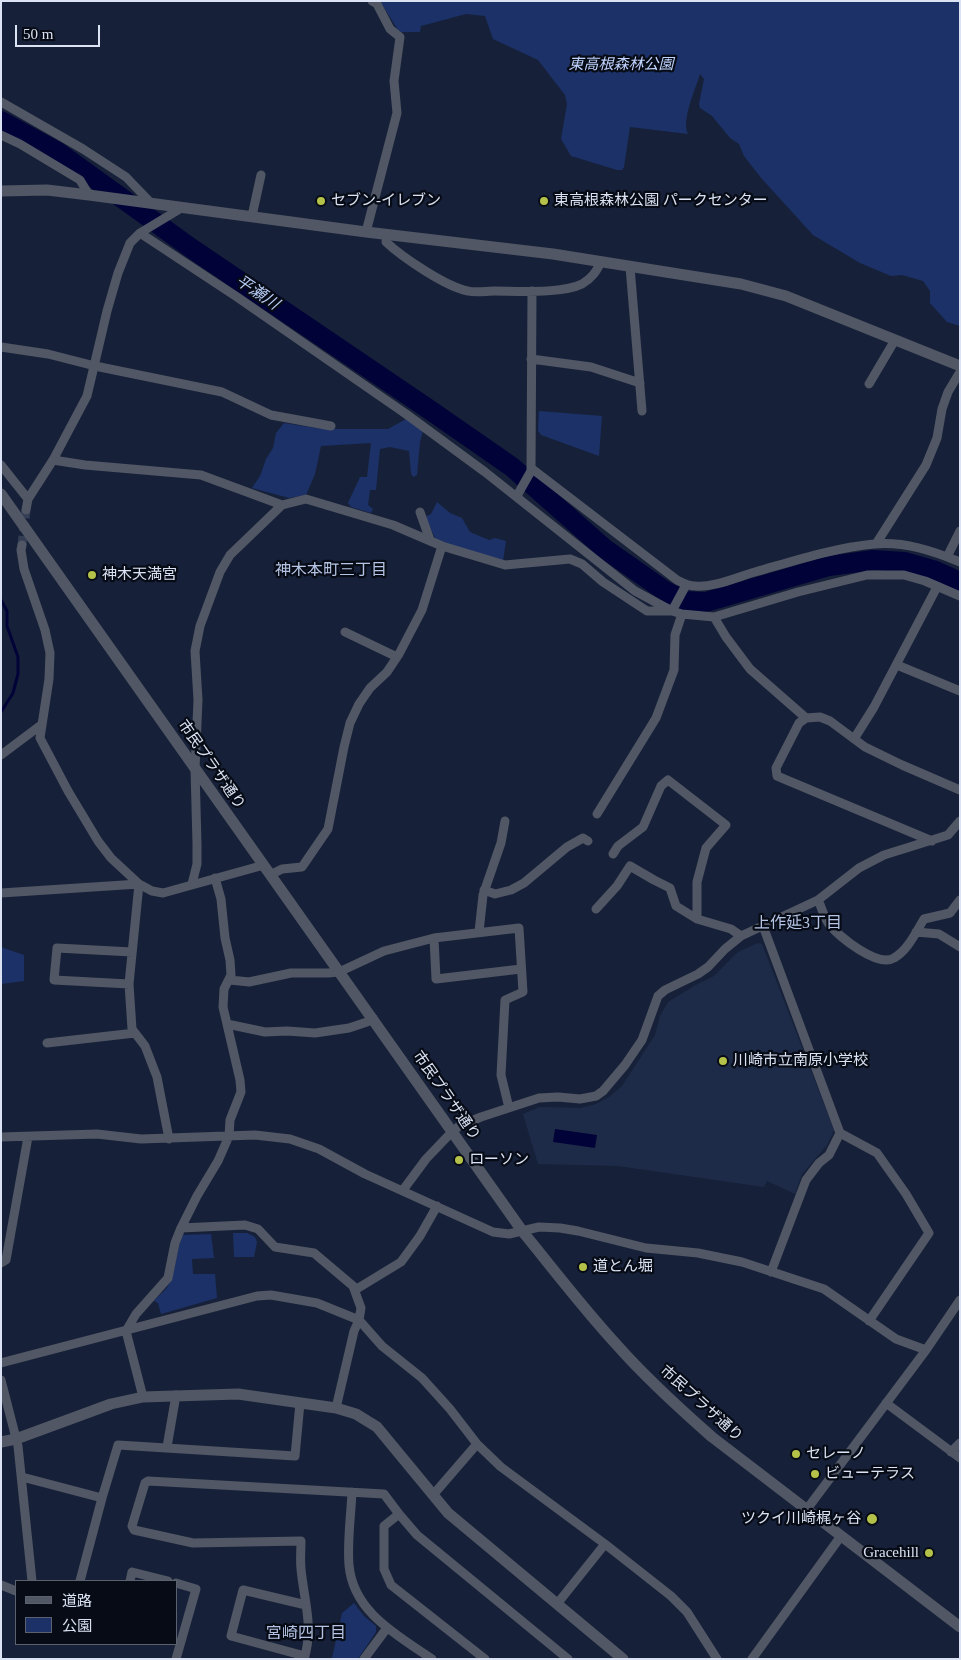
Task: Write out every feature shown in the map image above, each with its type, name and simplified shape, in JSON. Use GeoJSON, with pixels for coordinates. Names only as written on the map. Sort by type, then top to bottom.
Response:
{"type":"FeatureCollection","features":[{"type":"Feature","properties":{"kind":"street"},"geometry":{"type":"LineString","coordinates":[[366,232],[397,113],[394,81],[400,37],[390,29],[377,4],[372,1]]}},
{"type":"Feature","properties":{"kind":"street"},"geometry":{"type":"LineString","coordinates":[[1,102],[82,148],[126,178],[151,203]]}},
{"type":"Feature","properties":{"kind":"street"},"geometry":{"type":"LineString","coordinates":[[1,135],[80,180],[89,195]]}},
{"type":"Feature","properties":{"kind":"street"},"geometry":{"type":"LineString","coordinates":[[252,216],[261,175]]}},
{"type":"Feature","properties":{"kind":"street"},"geometry":{"type":"LineString","coordinates":[[1,190],[47,190],[89,195],[366,232],[553,254],[741,284],[786,296],[960,366]]}},
{"type":"Feature","properties":{"kind":"street"},"geometry":{"type":"LineString","coordinates":[[26,510],[28,498],[53,460],[87,396],[107,311],[130,243],[140,233],[183,207]]}},
{"type":"Feature","properties":{"kind":"street"},"geometry":{"type":"LineString","coordinates":[[140,233],[238,297],[406,414],[518,496],[635,591],[682,614],[714,617],[798,592],[867,575],[904,575],[925,581],[960,596]]}},
{"type":"Feature","properties":{"kind":"street"},"geometry":{"type":"LineString","coordinates":[[387,234],[386,242],[395,250],[446,284],[468,291],[532,291],[580,285],[594,276],[601,262]]}},
{"type":"Feature","properties":{"kind":"street"},"geometry":{"type":"LineString","coordinates":[[630,267],[642,411]]}},
{"type":"Feature","properties":{"kind":"street"},"geometry":{"type":"LineString","coordinates":[[518,496],[531,470],[532,291]]}},
{"type":"Feature","properties":{"kind":"street"},"geometry":{"type":"LineString","coordinates":[[869,384],[895,340]]}},
{"type":"Feature","properties":{"kind":"street"},"geometry":{"type":"LineString","coordinates":[[1,347],[48,354],[95,366],[222,392],[272,415],[331,426]]}},
{"type":"Feature","properties":{"kind":"street"},"geometry":{"type":"LineString","coordinates":[[531,359],[591,367],[640,383]]}},
{"type":"Feature","properties":{"kind":"street"},"geometry":{"type":"LineString","coordinates":[[876,544],[926,465],[937,438],[942,409],[948,392],[960,372]]}},
{"type":"Feature","properties":{"kind":"street"},"geometry":{"type":"LineString","coordinates":[[53,460],[85,465],[201,475],[282,505]]}},
{"type":"Feature","properties":{"kind":"street"},"geometry":{"type":"LineString","coordinates":[[1,465],[28,498]]}},
{"type":"Feature","properties":{"kind":"street"},"geometry":{"type":"LineString","coordinates":[[531,470],[646,556],[677,580],[684,588]]}},
{"type":"Feature","properties":{"kind":"street","name":"市民プラザ通り"},"geometry":{"type":"LineString","coordinates":[[1,494],[523,1232],[615,1343],[680,1409],[748,1465],[960,1627]]}},
{"type":"Feature","properties":{"kind":"street"},"geometry":{"type":"LineString","coordinates":[[192,884],[197,864],[196,769],[198,700],[195,651],[200,626],[220,572],[230,555],[282,505],[306,499],[393,525],[442,546],[505,565],[570,559],[582,564],[603,582],[647,610],[673,609]]}},
{"type":"Feature","properties":{"kind":"street"},"geometry":{"type":"LineString","coordinates":[[420,512],[430,540]]}},
{"type":"Feature","properties":{"kind":"street"},"geometry":{"type":"LineString","coordinates":[[947,557],[960,531]]}},
{"type":"Feature","properties":{"kind":"street"},"geometry":{"type":"LineString","coordinates":[[684,588],[720,582],[823,552],[876,544],[898,544],[920,548],[960,562]]}},
{"type":"Feature","properties":{"kind":"street"},"geometry":{"type":"LineString","coordinates":[[22,545],[24,569],[45,630],[50,653],[49,679],[40,738],[68,791],[98,841],[111,858],[139,884],[152,891],[163,893],[216,878],[302,866],[328,830],[350,723],[359,704],[370,688],[386,672],[397,657],[422,610],[442,546]]}},
{"type":"Feature","properties":{"kind":"street"},"geometry":{"type":"LineString","coordinates":[[854,740],[897,665],[937,587]]}},
{"type":"Feature","properties":{"kind":"street"},"geometry":{"type":"LineString","coordinates":[[673,609],[684,588]]}},
{"type":"Feature","properties":{"kind":"street"},"geometry":{"type":"LineString","coordinates":[[597,814],[656,718],[674,670],[675,635],[682,614]]}},
{"type":"Feature","properties":{"kind":"street"},"geometry":{"type":"LineString","coordinates":[[714,617],[726,637],[750,668],[806,718]]}},
{"type":"Feature","properties":{"kind":"street"},"geometry":{"type":"LineString","coordinates":[[345,632],[397,657]]}},
{"type":"Feature","properties":{"kind":"street"},"geometry":{"type":"LineString","coordinates":[[897,665],[960,691]]}},
{"type":"Feature","properties":{"kind":"street"},"geometry":{"type":"LineString","coordinates":[[932,841],[777,776],[776,768],[799,723],[806,718],[820,717],[830,721],[865,747],[960,790]]}},
{"type":"Feature","properties":{"kind":"street"},"geometry":{"type":"LineString","coordinates":[[1,755],[41,725]]}},
{"type":"Feature","properties":{"kind":"street"},"geometry":{"type":"LineString","coordinates":[[613,854],[618,846],[643,827],[661,786],[668,780],[697,802],[726,825],[706,848],[697,882],[697,919]]}},
{"type":"Feature","properties":{"kind":"street"},"geometry":{"type":"LineString","coordinates":[[479,932],[484,890],[501,843],[505,821]]}},
{"type":"Feature","properties":{"kind":"street"},"geometry":{"type":"LineString","coordinates":[[403,1190],[426,1159],[459,1126],[539,1098],[580,1099],[596,1096],[604,1091],[642,1040],[658,996],[665,990],[708,967],[741,936],[818,900],[859,868],[884,855],[948,835],[960,821]]}},
{"type":"Feature","properties":{"kind":"street"},"geometry":{"type":"LineString","coordinates":[[484,890],[495,894],[511,890],[530,879],[567,847],[583,837]]}},
{"type":"Feature","properties":{"kind":"street"},"geometry":{"type":"LineString","coordinates":[[596,909],[617,886],[630,866],[670,888],[676,906],[697,919],[731,929],[741,936]]}},
{"type":"Feature","properties":{"kind":"street"},"geometry":{"type":"LineString","coordinates":[[143,1396],[126,1331],[136,1314],[168,1278],[175,1243],[197,1196],[218,1161],[229,1136],[230,1120],[241,1092],[240,1080],[223,1007],[224,989],[230,980],[230,960],[216,878]]}},
{"type":"Feature","properties":{"kind":"street"},"geometry":{"type":"LineString","coordinates":[[1,893],[139,884]]}},
{"type":"Feature","properties":{"kind":"street"},"geometry":{"type":"LineString","coordinates":[[139,884],[129,984],[132,1029],[145,1046],[157,1077],[169,1139]]}},
{"type":"Feature","properties":{"kind":"street"},"geometry":{"type":"LineString","coordinates":[[818,900],[828,922],[848,943],[876,958],[893,959],[908,946],[924,919],[950,913],[960,900]]}},
{"type":"Feature","properties":{"kind":"street"},"geometry":{"type":"LineString","coordinates":[[763,926],[840,1133],[877,1152],[906,1194],[928,1233],[869,1321]]}},
{"type":"Feature","properties":{"kind":"street"},"geometry":{"type":"LineString","coordinates":[[230,980],[249,982],[291,973],[339,972],[384,951],[434,938],[519,928],[520,969],[523,992],[505,1000],[501,1075],[509,1108]]}},
{"type":"Feature","properties":{"kind":"street"},"geometry":{"type":"LineString","coordinates":[[916,932],[939,934],[960,947]]}},
{"type":"Feature","properties":{"kind":"street"},"geometry":{"type":"LineString","coordinates":[[434,938],[436,979],[520,969]]}},
{"type":"Feature","properties":{"kind":"street"},"geometry":{"type":"LineString","coordinates":[[129,984],[54,980],[57,948],[132,952]]}},
{"type":"Feature","properties":{"kind":"street"},"geometry":{"type":"LineString","coordinates":[[227,1024],[264,1032],[315,1033],[349,1028],[373,1018]]}},
{"type":"Feature","properties":{"kind":"street"},"geometry":{"type":"LineString","coordinates":[[48,1043],[135,1033]]}},
{"type":"Feature","properties":{"kind":"street"},"geometry":{"type":"LineString","coordinates":[[771,1272],[806,1180],[819,1163],[829,1155],[840,1133]]}},
{"type":"Feature","properties":{"kind":"street"},"geometry":{"type":"LineString","coordinates":[[1,1137],[97,1134],[141,1139],[169,1139],[255,1135],[290,1139],[319,1149],[366,1174],[493,1232],[509,1234],[539,1227],[569,1229],[646,1248],[698,1253],[742,1262],[824,1289],[896,1339],[926,1350]]}},
{"type":"Feature","properties":{"kind":"street"},"geometry":{"type":"LineString","coordinates":[[1,1263],[6,1260],[28,1137]]}},
{"type":"Feature","properties":{"kind":"street"},"geometry":{"type":"LineString","coordinates":[[355,1290],[401,1262],[420,1236],[437,1206]]}},
{"type":"Feature","properties":{"kind":"street"},"geometry":{"type":"LineString","coordinates":[[181,1228],[245,1226],[258,1229],[275,1247],[314,1253],[353,1286],[360,1308],[359,1320],[354,1331],[336,1408]]}},
{"type":"Feature","properties":{"kind":"street"},"geometry":{"type":"LineString","coordinates":[[1,1363],[257,1296],[271,1296],[317,1303],[359,1320],[382,1346],[422,1378],[450,1409],[477,1444],[501,1467],[605,1544],[679,1603],[687,1612],[717,1659]]}},
{"type":"Feature","properties":{"kind":"street"},"geometry":{"type":"LineString","coordinates":[[807,1509],[926,1350],[960,1300]]}},
{"type":"Feature","properties":{"kind":"street"},"geometry":{"type":"LineString","coordinates":[[1,1380],[16,1439],[22,1477],[32,1580]]}},
{"type":"Feature","properties":{"kind":"street"},"geometry":{"type":"LineString","coordinates":[[167,1447],[176,1394]]}},
{"type":"Feature","properties":{"kind":"street"},"geometry":{"type":"LineString","coordinates":[[1,1442],[16,1439],[112,1404],[143,1396],[238,1394],[336,1408],[356,1414],[378,1427],[454,1518],[623,1659]]}},
{"type":"Feature","properties":{"kind":"street"},"geometry":{"type":"LineString","coordinates":[[80,1580],[118,1445],[295,1456],[300,1402]]}},
{"type":"Feature","properties":{"kind":"street"},"geometry":{"type":"LineString","coordinates":[[886,1403],[960,1458]]}},
{"type":"Feature","properties":{"kind":"street"},"geometry":{"type":"LineString","coordinates":[[951,1452],[960,1443]]}},
{"type":"Feature","properties":{"kind":"street"},"geometry":{"type":"LineString","coordinates":[[433,1495],[477,1444]]}},
{"type":"Feature","properties":{"kind":"street"},"geometry":{"type":"LineString","coordinates":[[22,1477],[102,1498]]}},
{"type":"Feature","properties":{"kind":"street"},"geometry":{"type":"LineString","coordinates":[[306,1605],[243,1590],[231,1636],[305,1657],[309,1638],[309,1623],[300,1567],[301,1541],[193,1543],[134,1530],[132,1526],[145,1483],[148,1481],[384,1494],[417,1535],[568,1659]]}},
{"type":"Feature","properties":{"kind":"street"},"geometry":{"type":"LineString","coordinates":[[352,1492],[349,1566],[356,1594],[362,1603],[387,1628],[432,1659]]}},
{"type":"Feature","properties":{"kind":"street"},"geometry":{"type":"LineString","coordinates":[[399,1514],[384,1526],[384,1569],[391,1586],[485,1659]]}},
{"type":"Feature","properties":{"kind":"street"},"geometry":{"type":"LineString","coordinates":[[752,1659],[841,1536]]}},
{"type":"Feature","properties":{"kind":"street"},"geometry":{"type":"LineString","coordinates":[[558,1604],[605,1544]]}},
{"type":"Feature","properties":{"kind":"street"},"geometry":{"type":"LineString","coordinates":[[130,1580],[132,1572],[164,1580]]}},
{"type":"Feature","properties":{"kind":"street"},"geometry":{"type":"LineString","coordinates":[[176,1659],[180,1635],[196,1589],[178,1584]]}},
{"type":"Feature","properties":{"kind":"street"},"geometry":{"type":"LineString","coordinates":[[1,1585],[15,1591]]}},
{"type":"Feature","properties":{"kind":"street"},"geometry":{"type":"LineString","coordinates":[[364,1659],[387,1628]]}},
{"type":"Feature","properties":{"kind":"shaded area","name":"川崎市立南原小学校"},"geometry":{"type":"Polygon","coordinates":[[[758,943],[762,944],[834,1130],[827,1145],[802,1174],[795,1194],[767,1181],[764,1187],[618,1166],[538,1164],[523,1114],[540,1107],[581,1108],[596,1104],[609,1097],[622,1086],[655,1035],[660,1016],[668,1002],[714,976],[738,952],[758,943]]]}},
{"type":"Feature","properties":{"kind":"shaded area"},"geometry":{"type":"Polygon","coordinates":[[[555,1129],[597,1135],[595,1148],[553,1142],[555,1129]]]}},
{"type":"Feature","properties":{"kind":"green space","name":"東高根森林公園"},"geometry":{"type":"Polygon","coordinates":[[[380,1],[960,1],[960,326],[947,322],[930,303],[930,291],[923,281],[902,275],[891,276],[860,263],[813,235],[762,179],[744,156],[739,144],[730,138],[712,116],[700,108],[699,104],[704,79],[700,74],[686,121],[688,134],[630,127],[624,167],[622,170],[617,170],[571,156],[561,139],[567,104],[565,95],[538,60],[493,39],[485,16],[466,14],[421,26],[420,32],[401,32],[380,1]]]}},
{"type":"Feature","properties":{"kind":"green space"},"geometry":{"type":"Polygon","coordinates":[[[539,411],[602,416],[599,456],[541,435],[538,431],[539,411]]]}},
{"type":"Feature","properties":{"kind":"green space"},"geometry":{"type":"Polygon","coordinates":[[[406,419],[423,431],[417,475],[413,477],[411,473],[409,451],[390,447],[380,449],[376,490],[370,490],[368,505],[373,509],[371,513],[351,507],[348,503],[360,477],[367,477],[371,443],[321,446],[315,474],[306,495],[289,498],[252,488],[260,476],[266,459],[273,448],[276,433],[284,423],[322,429],[388,429],[406,419]]]}},
{"type":"Feature","properties":{"kind":"green space"},"geometry":{"type":"Polygon","coordinates":[[[437,502],[450,513],[462,518],[470,532],[489,540],[495,538],[506,541],[503,561],[436,540],[425,517],[431,514],[437,502]]]}},
{"type":"Feature","properties":{"kind":"green space"},"geometry":{"type":"Polygon","coordinates":[[[1,947],[24,955],[24,981],[1,984],[1,947]]]}},
{"type":"Feature","properties":{"kind":"green space"},"geometry":{"type":"Polygon","coordinates":[[[233,1233],[247,1233],[255,1237],[257,1242],[254,1257],[234,1257],[233,1233]]]}},
{"type":"Feature","properties":{"kind":"green space"},"geometry":{"type":"Polygon","coordinates":[[[211,1234],[214,1258],[192,1259],[193,1274],[215,1274],[217,1298],[161,1314],[158,1303],[154,1301],[167,1288],[171,1280],[183,1235],[211,1234]]]}},
{"type":"Feature","properties":{"kind":"green space"},"geometry":{"type":"Polygon","coordinates":[[[354,1603],[364,1616],[376,1626],[376,1632],[358,1659],[332,1658],[342,1613],[354,1603]]]}},
{"type":"Feature","properties":{"kind":"waterway","name":"平瀬川"},"geometry":{"type":"LineString","coordinates":[[1,121],[58,152],[191,248],[512,467],[605,549],[665,591],[685,601],[706,602],[829,566],[873,560],[905,562],[933,570],[960,582]]}},
{"type":"Feature","properties":{"kind":"waterway"},"geometry":{"type":"LineString","coordinates":[[1,600],[7,611],[7,626],[18,657],[18,674],[13,693],[1,712]]}},
{"type":"Feature","properties":{"kind":"tunnel"},"geometry":{"type":"LineString","coordinates":[[22,545],[26,510]]}},
{"type":"Feature","properties":{"kind":"place","name":"セブン-イレブン"},"geometry":{"type":"Point","coordinates":[321,201]}},
{"type":"Feature","properties":{"kind":"place","name":"東高根森林公園 パークセンター"},"geometry":{"type":"Point","coordinates":[544,201]}},
{"type":"Feature","properties":{"kind":"place","name":"神木天満宮"},"geometry":{"type":"Point","coordinates":[92,575]}},
{"type":"Feature","properties":{"kind":"place","name":"川崎市立南原小学校"},"geometry":{"type":"Point","coordinates":[723,1061]}},
{"type":"Feature","properties":{"kind":"place","name":"ローソン"},"geometry":{"type":"Point","coordinates":[459,1160]}},
{"type":"Feature","properties":{"kind":"place","name":"道とん堀"},"geometry":{"type":"Point","coordinates":[583,1267]}},
{"type":"Feature","properties":{"kind":"place","name":"セレーノ"},"geometry":{"type":"Point","coordinates":[796,1454]}},
{"type":"Feature","properties":{"kind":"place","name":"ビューテラス"},"geometry":{"type":"Point","coordinates":[815,1474]}},
{"type":"Feature","properties":{"kind":"place","name":"ツクイ川崎梶ヶ谷"},"geometry":{"type":"Point","coordinates":[872,1519]}},
{"type":"Feature","properties":{"kind":"place","name":"Gracehill"},"geometry":{"type":"Point","coordinates":[929,1553]}},
{"type":"Feature","properties":{"kind":"district","name":"神木本町三丁目"},"geometry":{"type":"Point","coordinates":[331,571]}},
{"type":"Feature","properties":{"kind":"district","name":"上作延3丁目"},"geometry":{"type":"Point","coordinates":[798,924]}},
{"type":"Feature","properties":{"kind":"district","name":"宮崎四丁目"},"geometry":{"type":"Point","coordinates":[306,1634]}}]}
